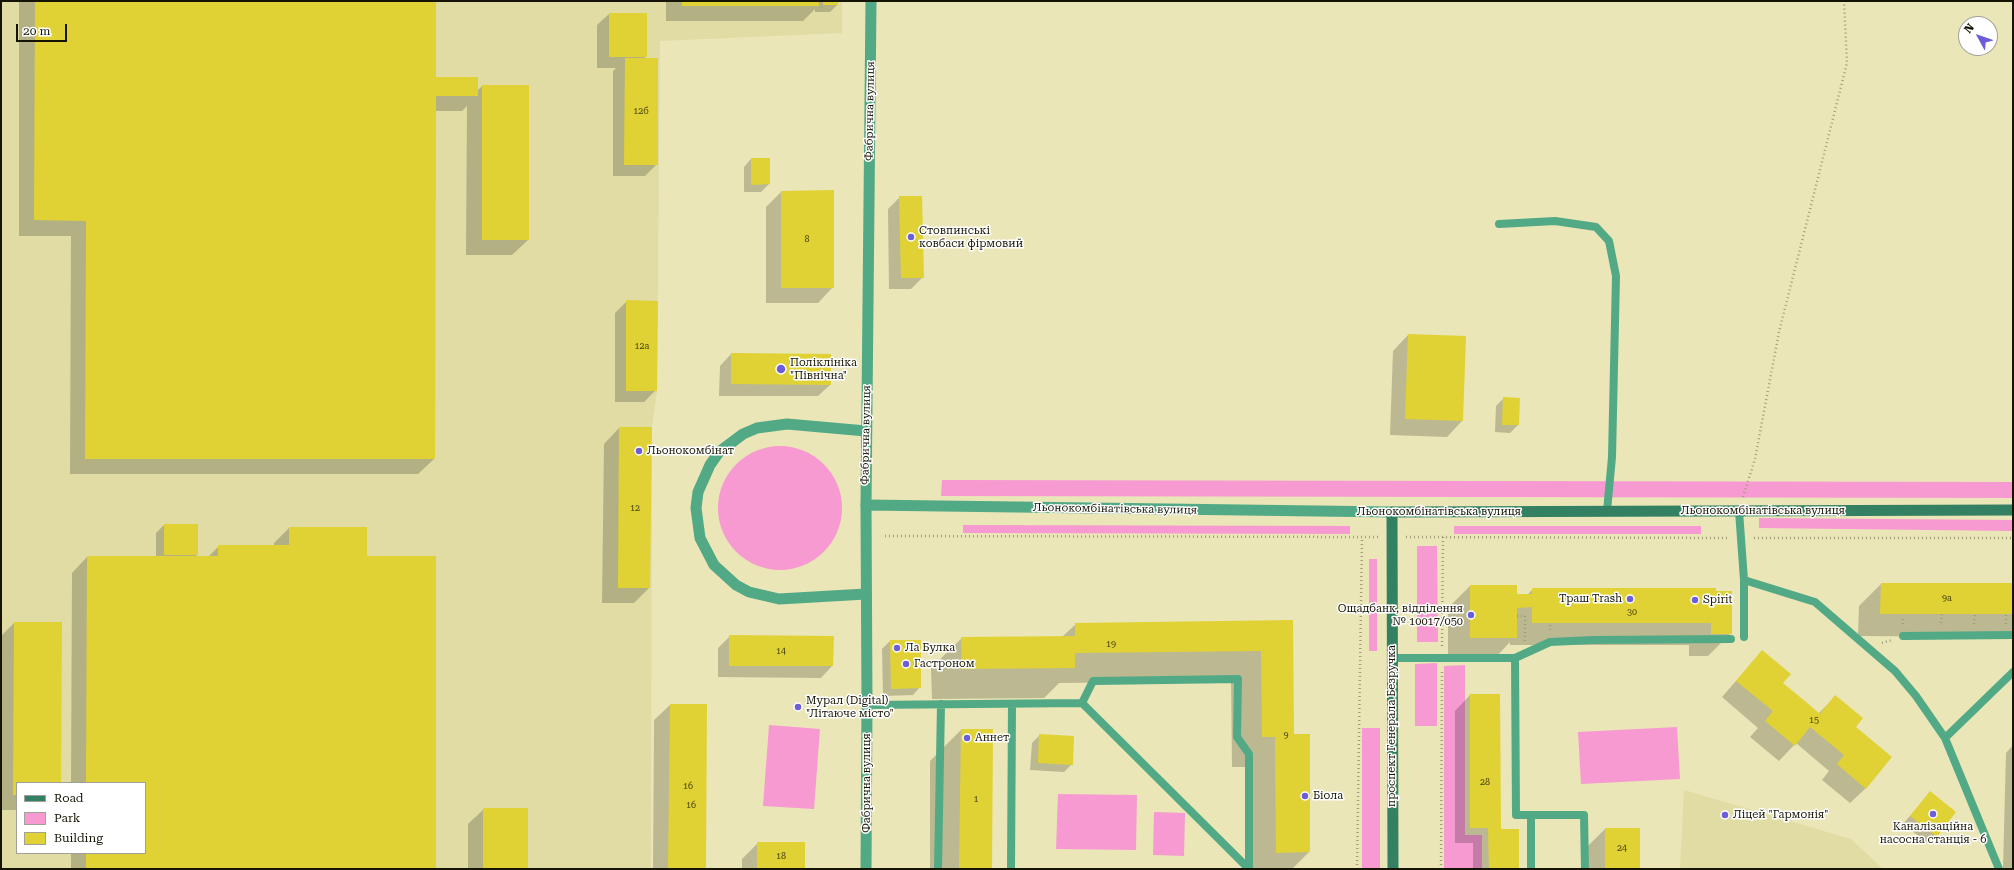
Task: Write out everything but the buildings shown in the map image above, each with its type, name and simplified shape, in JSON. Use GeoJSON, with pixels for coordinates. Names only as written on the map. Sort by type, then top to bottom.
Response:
{"type":"FeatureCollection","features":[{"type":"Feature","properties":{"kind":"main road","name":"Льонокомбінатівська вулиця"},"geometry":{"type":"LineString","coordinates":[[1392,512],[2013,510]]}},
{"type":"Feature","properties":{"kind":"main road","name":"проспект Генерала Безручка"},"geometry":{"type":"LineString","coordinates":[[1392,512],[1393,869]]}},
{"type":"Feature","properties":{"kind":"street","name":"Фабрична вулиця"},"geometry":{"type":"LineString","coordinates":[[866,869],[866,431],[871,1]]}},
{"type":"Feature","properties":{"kind":"street"},"geometry":{"type":"LineString","coordinates":[[866,431],[787,424],[757,428],[743,434],[719,452],[710,465],[698,492],[696,508],[700,538],[714,565],[736,585],[749,592],[779,599],[866,594]]}},
{"type":"Feature","properties":{"kind":"street","name":"Льонокомбінатівська вулиця"},"geometry":{"type":"LineString","coordinates":[[866,505],[1392,512]]}},
{"type":"Feature","properties":{"kind":"lane"},"geometry":{"type":"LineString","coordinates":[[1499,224],[1555,221],[1596,227],[1609,241],[1616,276],[1612,457],[1607,511]]}},
{"type":"Feature","properties":{"kind":"lane"},"geometry":{"type":"LineString","coordinates":[[1739,511],[1744,580],[1744,637]]}},
{"type":"Feature","properties":{"kind":"lane"},"geometry":{"type":"LineString","coordinates":[[1744,580],[1815,602],[1895,671],[1912,691],[1945,738],[1999,869]]}},
{"type":"Feature","properties":{"kind":"lane"},"geometry":{"type":"LineString","coordinates":[[1903,636],[2013,635]]}},
{"type":"Feature","properties":{"kind":"lane"},"geometry":{"type":"LineString","coordinates":[[1392,658],[1515,658],[1550,642],[1592,640],[1730,639]]}},
{"type":"Feature","properties":{"kind":"lane"},"geometry":{"type":"LineString","coordinates":[[1515,658],[1516,815],[1584,815],[1584,869]]}},
{"type":"Feature","properties":{"kind":"lane"},"geometry":{"type":"LineString","coordinates":[[1945,738],[2013,672]]}},
{"type":"Feature","properties":{"kind":"lane"},"geometry":{"type":"LineString","coordinates":[[1082,703],[1093,681],[1238,680],[1237,737],[1249,754],[1249,869]]}},
{"type":"Feature","properties":{"kind":"lane"},"geometry":{"type":"LineString","coordinates":[[867,705],[1082,703],[1249,869]]}},
{"type":"Feature","properties":{"kind":"lane"},"geometry":{"type":"LineString","coordinates":[[938,869],[941,704]]}},
{"type":"Feature","properties":{"kind":"lane"},"geometry":{"type":"LineString","coordinates":[[1011,869],[1012,704]]}},
{"type":"Feature","properties":{"kind":"lane"},"geometry":{"type":"LineString","coordinates":[[1531,815],[1531,869]]}},
{"type":"Feature","properties":{"kind":"path"},"geometry":{"type":"LineString","coordinates":[[1739,511],[1755,459],[1779,332],[1847,63],[1844,1]]}},
{"type":"Feature","properties":{"kind":"path"},"geometry":{"type":"LineString","coordinates":[[884,536],[2013,538]]}},
{"type":"Feature","properties":{"kind":"path"},"geometry":{"type":"LineString","coordinates":[[1357,869],[1362,537]]}},
{"type":"Feature","properties":{"kind":"path"},"geometry":{"type":"LineString","coordinates":[[1441,869],[1443,537]]}},
{"type":"Feature","properties":{"kind":"path"},"geometry":{"type":"LineString","coordinates":[[1516,616],[1525,616],[1525,653]]}},
{"type":"Feature","properties":{"kind":"path"},"geometry":{"type":"LineString","coordinates":[[1870,648],[1903,636]]}},
{"type":"Feature","properties":{"kind":"shaded area"},"geometry":{"type":"Polygon","coordinates":[[[1,1],[842,1],[842,33],[660,41],[657,391],[652,427],[651,869],[1,869],[1,1]]]}},
{"type":"Feature","properties":{"kind":"shaded area","name":"Ліцей \"Гармонія\""},"geometry":{"type":"Polygon","coordinates":[[[1684,790],[1851,839],[1883,869],[1680,869],[1684,790]]]}},
{"type":"Feature","properties":{"kind":"green space"},"geometry":{"type":"Polygon","coordinates":[[[786,446],[804,450],[815,456],[828,468],[838,484],[842,508],[838,532],[832,543],[820,556],[798,568],[774,570],[756,566],[745,560],[732,548],[720,526],[718,502],[722,484],[728,473],[740,460],[762,448],[786,446]]]}},
{"type":"Feature","properties":{"kind":"green space"},"geometry":{"type":"Polygon","coordinates":[[[942,480],[2013,482],[2013,498],[941,496],[942,480]]]}},
{"type":"Feature","properties":{"kind":"green space"},"geometry":{"type":"Polygon","coordinates":[[[1759,518],[2013,520],[2013,531],[1759,528],[1759,518]]]}},
{"type":"Feature","properties":{"kind":"green space"},"geometry":{"type":"Polygon","coordinates":[[[963,525],[1350,526],[1350,534],[963,533],[963,525]]]}},
{"type":"Feature","properties":{"kind":"green space"},"geometry":{"type":"Polygon","coordinates":[[[1454,526],[1701,526],[1701,534],[1454,534],[1454,526]]]}},
{"type":"Feature","properties":{"kind":"green space"},"geometry":{"type":"Polygon","coordinates":[[[1417,546],[1437,546],[1438,642],[1417,642],[1417,546]]]}},
{"type":"Feature","properties":{"kind":"green space"},"geometry":{"type":"Polygon","coordinates":[[[1369,559],[1377,559],[1377,651],[1369,651],[1369,559]]]}},
{"type":"Feature","properties":{"kind":"green space"},"geometry":{"type":"Polygon","coordinates":[[[1437,663],[1437,726],[1415,726],[1415,664],[1437,663]]]}},
{"type":"Feature","properties":{"kind":"green space"},"geometry":{"type":"Polygon","coordinates":[[[1465,665],[1465,835],[1482,835],[1482,869],[1444,869],[1444,666],[1465,665]]]}},
{"type":"Feature","properties":{"kind":"green space"},"geometry":{"type":"Polygon","coordinates":[[[769,725],[820,729],[814,809],[763,806],[769,725]]]}},
{"type":"Feature","properties":{"kind":"green space"},"geometry":{"type":"Polygon","coordinates":[[[1677,727],[1680,779],[1581,784],[1578,732],[1677,727]]]}},
{"type":"Feature","properties":{"kind":"green space"},"geometry":{"type":"Polygon","coordinates":[[[1362,728],[1380,728],[1380,869],[1362,869],[1362,728]]]}},
{"type":"Feature","properties":{"kind":"green space"},"geometry":{"type":"Polygon","coordinates":[[[1058,794],[1137,795],[1136,850],[1056,849],[1058,794]]]}},
{"type":"Feature","properties":{"kind":"green space"},"geometry":{"type":"Polygon","coordinates":[[[1154,812],[1185,813],[1184,856],[1153,855],[1154,812]]]}},
{"type":"Feature","properties":{"kind":"place","name":"Стовпинські ковбаси фірмовий"},"geometry":{"type":"Point","coordinates":[911,237]}},
{"type":"Feature","properties":{"kind":"place","name":"Поліклініка \"Північна\""},"geometry":{"type":"Point","coordinates":[781,369]}},
{"type":"Feature","properties":{"kind":"place","name":"Льонокомбінат"},"geometry":{"type":"Point","coordinates":[639,451]}},
{"type":"Feature","properties":{"kind":"place","name":"Траш Trash"},"geometry":{"type":"Point","coordinates":[1630,599]}},
{"type":"Feature","properties":{"kind":"place","name":"Spirit"},"geometry":{"type":"Point","coordinates":[1695,600]}},
{"type":"Feature","properties":{"kind":"place","name":"Ощадбанк, відділення № 10017/050"},"geometry":{"type":"Point","coordinates":[1471,615]}},
{"type":"Feature","properties":{"kind":"place","name":"Ла Булка"},"geometry":{"type":"Point","coordinates":[897,648]}},
{"type":"Feature","properties":{"kind":"place","name":"Гастроном"},"geometry":{"type":"Point","coordinates":[906,664]}},
{"type":"Feature","properties":{"kind":"place","name":"Мурал (Digital) \"Літаюче місто\""},"geometry":{"type":"Point","coordinates":[798,707]}},
{"type":"Feature","properties":{"kind":"place","name":"Аннет"},"geometry":{"type":"Point","coordinates":[967,738]}},
{"type":"Feature","properties":{"kind":"place","name":"Біола"},"geometry":{"type":"Point","coordinates":[1305,796]}},
{"type":"Feature","properties":{"kind":"place","name":"Каналізаційна насосна станція - 6"},"geometry":{"type":"Point","coordinates":[1933,814]}},
{"type":"Feature","properties":{"kind":"place","name":"Ліцей \"Гармонія\""},"geometry":{"type":"Point","coordinates":[1725,815]}}]}
